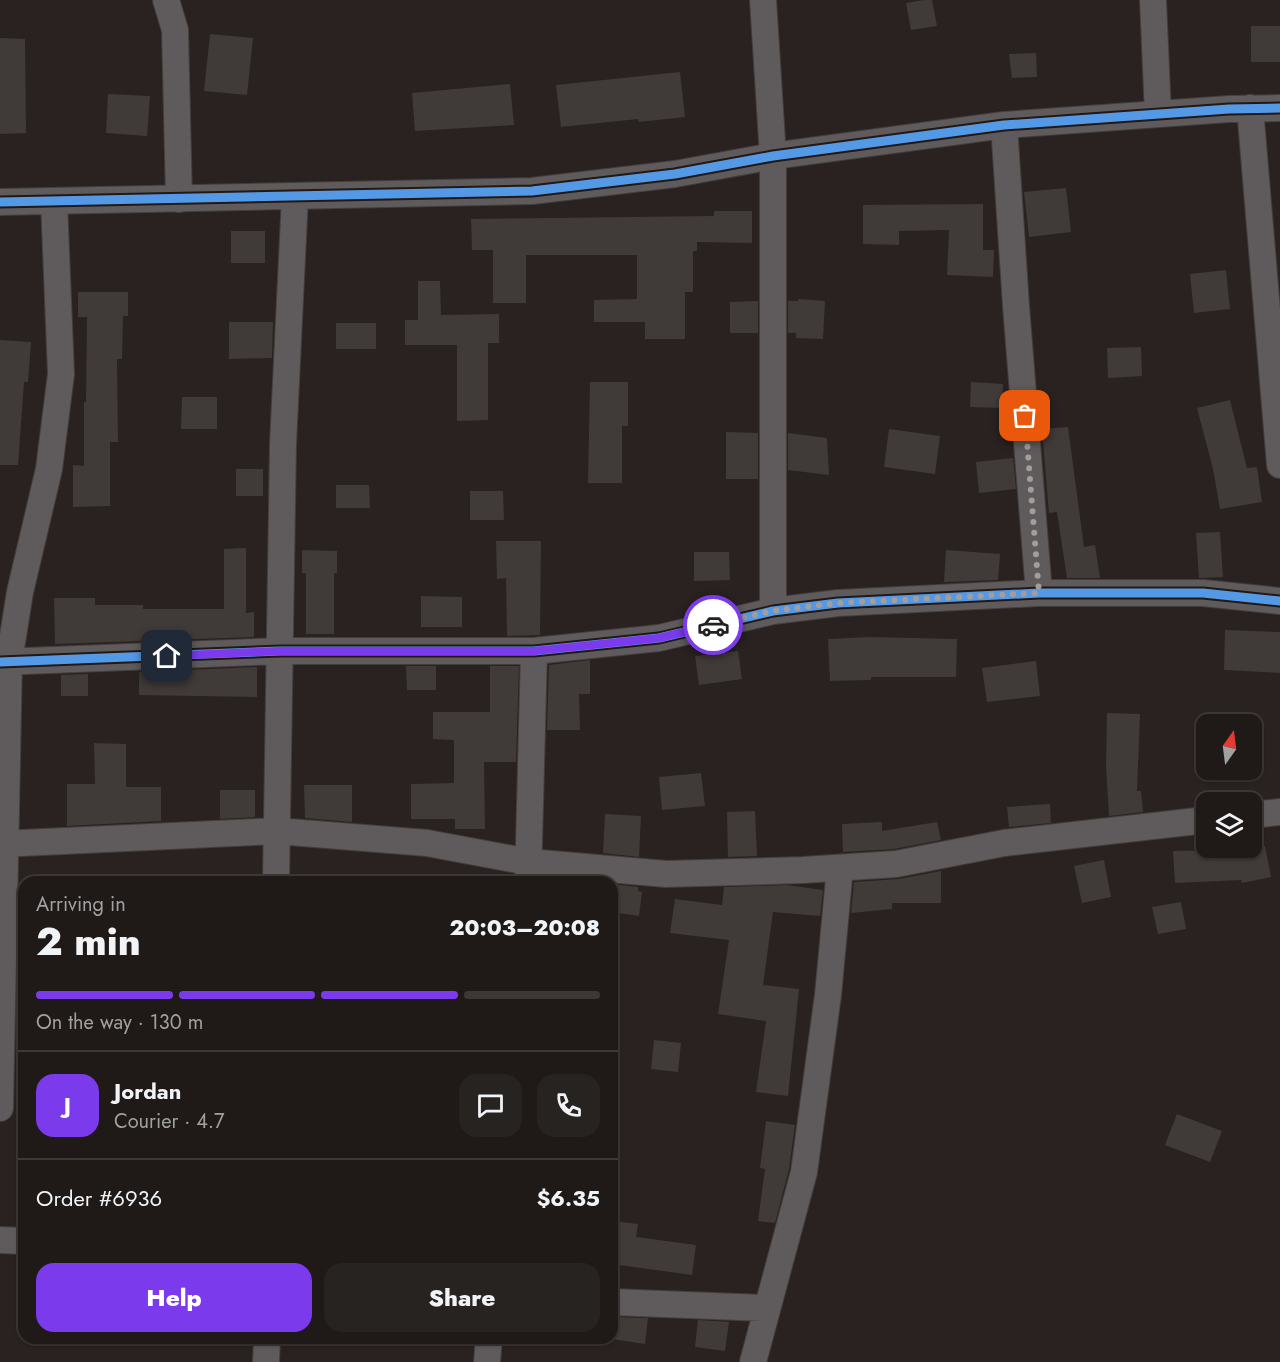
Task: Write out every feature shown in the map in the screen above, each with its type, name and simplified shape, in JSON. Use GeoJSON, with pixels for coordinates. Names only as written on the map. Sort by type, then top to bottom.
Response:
{"type":"FeatureCollection","features":[{"type":"Feature","properties":{"kind":"street"},"geometry":{"type":"LineString","coordinates":[[166,0],[175,30],[179,199]]}},
{"type":"Feature","properties":{"kind":"street"},"geometry":{"type":"LineString","coordinates":[[762,0],[773,156],[772,611]]}},
{"type":"Feature","properties":{"kind":"street"},"geometry":{"type":"LineString","coordinates":[[1153,0],[1158,114]]}},
{"type":"Feature","properties":{"kind":"street"},"geometry":{"type":"LineString","coordinates":[[1250,108],[1280,465]]}},
{"type":"Feature","properties":{"kind":"street"},"geometry":{"type":"LineString","coordinates":[[0,202],[532,191],[675,174],[773,156],[1004,125],[1250,108],[1280,108]]}},
{"type":"Feature","properties":{"kind":"street"},"geometry":{"type":"LineString","coordinates":[[1004,125],[1039,593]]}},
{"type":"Feature","properties":{"kind":"street"},"geometry":{"type":"LineString","coordinates":[[276,876],[283,444],[295,196]]}},
{"type":"Feature","properties":{"kind":"street"},"geometry":{"type":"LineString","coordinates":[[0,1108],[5,662],[10,593],[49,469],[61,374],[54,201]]}},
{"type":"Feature","properties":{"kind":"street"},"geometry":{"type":"LineString","coordinates":[[5,662],[280,651],[534,651],[659,638],[772,611],[838,603],[1039,593],[1203,593],[1280,601]]}},
{"type":"Feature","properties":{"kind":"street"},"geometry":{"type":"LineString","coordinates":[[528,872],[534,651]]}},
{"type":"Feature","properties":{"kind":"street"},"geometry":{"type":"LineString","coordinates":[[1262,814],[1280,812]]}},
{"type":"Feature","properties":{"kind":"street"},"geometry":{"type":"LineString","coordinates":[[3,844],[277,831],[427,843],[528,872],[666,874],[896,864],[1004,843],[1196,821]]}},
{"type":"Feature","properties":{"kind":"street"},"geometry":{"type":"LineString","coordinates":[[753,1362],[765,1308],[783,1255],[804,1172],[828,995],[840,868]]}},
{"type":"Feature","properties":{"kind":"street"},"geometry":{"type":"LineString","coordinates":[[0,1240],[18,1241]]}},
{"type":"Feature","properties":{"kind":"street"},"geometry":{"type":"LineString","coordinates":[[618,1302],[765,1308]]}},
{"type":"Feature","properties":{"kind":"street"},"geometry":{"type":"LineString","coordinates":[[266,1362],[267,1344]]}},
{"type":"Feature","properties":{"kind":"street"},"geometry":{"type":"LineString","coordinates":[[487,1362],[488,1344]]}},
{"type":"Feature","properties":{"kind":"building"},"geometry":{"type":"Polygon","coordinates":[[[932,0],[937,26],[911,30],[906,3],[932,0]]]}},
{"type":"Feature","properties":{"kind":"building"},"geometry":{"type":"Polygon","coordinates":[[[1251,26],[1280,26],[1280,62],[1251,62],[1251,26]]]}},
{"type":"Feature","properties":{"kind":"building"},"geometry":{"type":"Polygon","coordinates":[[[210,34],[253,38],[247,95],[204,91],[210,34]]]}},
{"type":"Feature","properties":{"kind":"building"},"geometry":{"type":"Polygon","coordinates":[[[0,38],[25,39],[26,133],[0,134],[0,38]]]}},
{"type":"Feature","properties":{"kind":"building"},"geometry":{"type":"Polygon","coordinates":[[[1036,53],[1037,77],[1012,78],[1009,54],[1036,53]]]}},
{"type":"Feature","properties":{"kind":"building"},"geometry":{"type":"Polygon","coordinates":[[[680,72],[685,117],[561,127],[556,85],[680,72]]]}},
{"type":"Feature","properties":{"kind":"building"},"geometry":{"type":"Polygon","coordinates":[[[510,84],[514,125],[415,131],[412,93],[510,84]]]}},
{"type":"Feature","properties":{"kind":"building"},"geometry":{"type":"Polygon","coordinates":[[[108,94],[150,96],[147,136],[106,133],[108,94]]]}},
{"type":"Feature","properties":{"kind":"building"},"geometry":{"type":"Polygon","coordinates":[[[1066,188],[1071,232],[1029,237],[1024,192],[1066,188]]]}},
{"type":"Feature","properties":{"kind":"building"},"geometry":{"type":"Polygon","coordinates":[[[983,204],[983,250],[994,250],[993,277],[947,275],[949,230],[899,231],[899,245],[863,244],[863,205],[983,204]]]}},
{"type":"Feature","properties":{"kind":"building"},"geometry":{"type":"Polygon","coordinates":[[[714,211],[752,211],[752,243],[697,242],[697,251],[693,251],[693,292],[685,292],[685,339],[645,339],[645,322],[594,322],[594,300],[637,299],[637,255],[526,255],[526,303],[493,303],[493,250],[472,250],[471,219],[714,216],[714,211]]]}},
{"type":"Feature","properties":{"kind":"building"},"geometry":{"type":"Polygon","coordinates":[[[231,231],[265,231],[265,263],[231,263],[231,231]]]}},
{"type":"Feature","properties":{"kind":"building"},"geometry":{"type":"Polygon","coordinates":[[[1226,270],[1230,309],[1194,313],[1190,274],[1226,270]]]}},
{"type":"Feature","properties":{"kind":"building"},"geometry":{"type":"Polygon","coordinates":[[[418,281],[440,281],[441,315],[499,314],[499,343],[488,343],[488,420],[457,421],[457,345],[405,345],[405,320],[418,320],[418,281]]]}},
{"type":"Feature","properties":{"kind":"building"},"geometry":{"type":"Polygon","coordinates":[[[78,292],[128,292],[128,316],[123,316],[122,359],[117,359],[118,442],[110,442],[110,506],[73,507],[73,465],[84,466],[84,402],[86,402],[87,317],[78,317],[78,292]]]}},
{"type":"Feature","properties":{"kind":"building"},"geometry":{"type":"Polygon","coordinates":[[[798,299],[825,301],[823,339],[796,338],[796,333],[788,333],[788,301],[798,301],[798,299]]]}},
{"type":"Feature","properties":{"kind":"building"},"geometry":{"type":"Polygon","coordinates":[[[758,301],[758,333],[730,333],[730,302],[758,301]]]}},
{"type":"Feature","properties":{"kind":"building"},"geometry":{"type":"Polygon","coordinates":[[[229,322],[273,322],[272,358],[229,359],[229,322]]]}},
{"type":"Feature","properties":{"kind":"building"},"geometry":{"type":"Polygon","coordinates":[[[336,323],[376,323],[376,349],[336,349],[336,323]]]}},
{"type":"Feature","properties":{"kind":"building"},"geometry":{"type":"Polygon","coordinates":[[[0,340],[31,342],[28,382],[24,382],[18,465],[0,465],[0,340]]]}},
{"type":"Feature","properties":{"kind":"building"},"geometry":{"type":"Polygon","coordinates":[[[1141,347],[1142,376],[1108,378],[1107,348],[1141,347]]]}},
{"type":"Feature","properties":{"kind":"building"},"geometry":{"type":"Polygon","coordinates":[[[590,382],[628,382],[628,426],[622,426],[622,483],[588,483],[590,382]]]}},
{"type":"Feature","properties":{"kind":"building"},"geometry":{"type":"Polygon","coordinates":[[[971,382],[1003,384],[1002,408],[970,407],[971,382]]]}},
{"type":"Feature","properties":{"kind":"building"},"geometry":{"type":"Polygon","coordinates":[[[182,397],[217,397],[217,429],[181,429],[182,397]]]}},
{"type":"Feature","properties":{"kind":"building"},"geometry":{"type":"Polygon","coordinates":[[[1230,400],[1247,468],[1257,467],[1262,502],[1220,509],[1213,469],[1197,408],[1230,400]]]}},
{"type":"Feature","properties":{"kind":"building"},"geometry":{"type":"Polygon","coordinates":[[[1068,427],[1084,547],[1095,545],[1100,578],[1067,578],[1057,512],[1049,513],[1042,429],[1068,427]]]}},
{"type":"Feature","properties":{"kind":"building"},"geometry":{"type":"Polygon","coordinates":[[[889,429],[940,436],[935,474],[884,467],[889,429]]]}},
{"type":"Feature","properties":{"kind":"building"},"geometry":{"type":"Polygon","coordinates":[[[726,432],[758,433],[758,479],[726,479],[726,432]]]}},
{"type":"Feature","properties":{"kind":"building"},"geometry":{"type":"Polygon","coordinates":[[[788,433],[827,438],[829,475],[788,470],[788,433]]]}},
{"type":"Feature","properties":{"kind":"building"},"geometry":{"type":"Polygon","coordinates":[[[1013,458],[1016,489],[979,493],[976,462],[1013,458]]]}},
{"type":"Feature","properties":{"kind":"building"},"geometry":{"type":"Polygon","coordinates":[[[236,469],[263,469],[263,496],[236,496],[236,469]]]}},
{"type":"Feature","properties":{"kind":"building"},"geometry":{"type":"Polygon","coordinates":[[[336,485],[369,485],[370,508],[336,508],[336,485]]]}},
{"type":"Feature","properties":{"kind":"building"},"geometry":{"type":"Polygon","coordinates":[[[470,491],[503,491],[504,520],[470,520],[470,491]]]}},
{"type":"Feature","properties":{"kind":"building"},"geometry":{"type":"Polygon","coordinates":[[[1220,532],[1223,577],[1199,578],[1196,533],[1220,532]]]}},
{"type":"Feature","properties":{"kind":"building"},"geometry":{"type":"Polygon","coordinates":[[[496,541],[541,541],[540,635],[507,636],[506,578],[497,579],[496,541]]]}},
{"type":"Feature","properties":{"kind":"building"},"geometry":{"type":"Polygon","coordinates":[[[246,548],[246,613],[254,612],[254,637],[55,644],[54,598],[95,598],[95,605],[143,605],[143,609],[224,609],[224,549],[246,548]]]}},
{"type":"Feature","properties":{"kind":"building"},"geometry":{"type":"Polygon","coordinates":[[[302,550],[337,551],[337,573],[334,573],[334,634],[306,634],[306,573],[302,573],[302,550]]]}},
{"type":"Feature","properties":{"kind":"building"},"geometry":{"type":"Polygon","coordinates":[[[946,550],[1000,554],[998,580],[944,582],[946,550]]]}},
{"type":"Feature","properties":{"kind":"building"},"geometry":{"type":"Polygon","coordinates":[[[694,552],[729,552],[730,580],[694,581],[694,552]]]}},
{"type":"Feature","properties":{"kind":"building"},"geometry":{"type":"Polygon","coordinates":[[[421,596],[462,597],[462,627],[421,627],[421,596]]]}},
{"type":"Feature","properties":{"kind":"building"},"geometry":{"type":"Polygon","coordinates":[[[1225,630],[1280,632],[1280,673],[1224,670],[1225,630]]]}},
{"type":"Feature","properties":{"kind":"building"},"geometry":{"type":"Polygon","coordinates":[[[869,637],[957,639],[956,677],[871,677],[871,680],[830,681],[828,639],[869,637]]]}},
{"type":"Feature","properties":{"kind":"building"},"geometry":{"type":"Polygon","coordinates":[[[738,651],[742,679],[699,685],[695,656],[738,651]]]}},
{"type":"Feature","properties":{"kind":"building"},"geometry":{"type":"Polygon","coordinates":[[[590,660],[590,694],[579,694],[580,730],[547,730],[549,665],[590,660]]]}},
{"type":"Feature","properties":{"kind":"building"},"geometry":{"type":"Polygon","coordinates":[[[1036,661],[1040,696],[987,702],[982,668],[1036,661]]]}},
{"type":"Feature","properties":{"kind":"building"},"geometry":{"type":"Polygon","coordinates":[[[406,666],[436,666],[436,690],[407,690],[406,666]]]}},
{"type":"Feature","properties":{"kind":"building"},"geometry":{"type":"Polygon","coordinates":[[[490,666],[519,666],[516,762],[484,762],[485,829],[455,829],[455,819],[411,819],[411,784],[454,783],[454,740],[433,739],[433,712],[490,712],[490,666]]]}},
{"type":"Feature","properties":{"kind":"building"},"geometry":{"type":"Polygon","coordinates":[[[257,667],[257,697],[139,695],[139,672],[257,667]]]}},
{"type":"Feature","properties":{"kind":"building"},"geometry":{"type":"Polygon","coordinates":[[[88,674],[88,696],[61,696],[61,675],[88,674]]]}},
{"type":"Feature","properties":{"kind":"building"},"geometry":{"type":"Polygon","coordinates":[[[1107,713],[1140,714],[1137,791],[1141,791],[1143,812],[1109,816],[1106,767],[1107,713]]]}},
{"type":"Feature","properties":{"kind":"building"},"geometry":{"type":"Polygon","coordinates":[[[94,743],[126,744],[126,787],[161,787],[161,821],[67,826],[67,784],[95,784],[94,743]]]}},
{"type":"Feature","properties":{"kind":"building"},"geometry":{"type":"Polygon","coordinates":[[[701,773],[705,806],[662,810],[659,777],[701,773]]]}},
{"type":"Feature","properties":{"kind":"building"},"geometry":{"type":"Polygon","coordinates":[[[304,785],[352,785],[352,822],[305,818],[304,785]]]}},
{"type":"Feature","properties":{"kind":"building"},"geometry":{"type":"Polygon","coordinates":[[[220,790],[255,790],[255,817],[220,819],[220,790]]]}},
{"type":"Feature","properties":{"kind":"building"},"geometry":{"type":"Polygon","coordinates":[[[1050,804],[1051,823],[1009,827],[1007,807],[1050,804]]]}},
{"type":"Feature","properties":{"kind":"building"},"geometry":{"type":"Polygon","coordinates":[[[755,811],[757,856],[728,857],[727,812],[755,811]]]}},
{"type":"Feature","properties":{"kind":"building"},"geometry":{"type":"Polygon","coordinates":[[[605,814],[641,816],[639,857],[603,853],[605,814]]]}},
{"type":"Feature","properties":{"kind":"building"},"geometry":{"type":"Polygon","coordinates":[[[882,822],[882,831],[937,822],[941,840],[894,849],[843,852],[842,824],[882,822]]]}},
{"type":"Feature","properties":{"kind":"building"},"geometry":{"type":"Polygon","coordinates":[[[1265,846],[1271,877],[1242,883],[1241,880],[1175,883],[1173,851],[1196,851],[1196,858],[1262,858],[1262,847],[1265,846]]]}},
{"type":"Feature","properties":{"kind":"building"},"geometry":{"type":"Polygon","coordinates":[[[1104,860],[1111,897],[1082,903],[1074,866],[1104,860]]]}},
{"type":"Feature","properties":{"kind":"building"},"geometry":{"type":"Polygon","coordinates":[[[941,871],[941,903],[892,903],[892,909],[851,913],[854,882],[899,879],[941,871]]]}},
{"type":"Feature","properties":{"kind":"building"},"geometry":{"type":"Polygon","coordinates":[[[618,885],[638,887],[638,891],[642,892],[639,916],[618,913],[618,885]]]}},
{"type":"Feature","properties":{"kind":"building"},"geometry":{"type":"Polygon","coordinates":[[[787,885],[823,890],[820,916],[773,912],[763,985],[799,989],[788,1096],[756,1092],[766,1021],[718,1014],[729,940],[670,933],[675,899],[722,905],[724,887],[787,885]]]}},
{"type":"Feature","properties":{"kind":"building"},"geometry":{"type":"Polygon","coordinates":[[[1181,902],[1186,929],[1158,934],[1152,907],[1181,902]]]}},
{"type":"Feature","properties":{"kind":"building"},"geometry":{"type":"Polygon","coordinates":[[[654,1040],[681,1043],[678,1072],[651,1069],[654,1040]]]}},
{"type":"Feature","properties":{"kind":"building"},"geometry":{"type":"Polygon","coordinates":[[[1177,1114],[1222,1131],[1210,1162],[1165,1145],[1177,1114]]]}},
{"type":"Feature","properties":{"kind":"building"},"geometry":{"type":"Polygon","coordinates":[[[766,1121],[795,1125],[789,1169],[775,1223],[758,1221],[765,1169],[760,1168],[766,1121]]]}},
{"type":"Feature","properties":{"kind":"building"},"geometry":{"type":"Polygon","coordinates":[[[618,1222],[638,1224],[636,1237],[696,1245],[692,1275],[618,1265],[618,1222]]]}},
{"type":"Feature","properties":{"kind":"building"},"geometry":{"type":"Polygon","coordinates":[[[618,1317],[648,1318],[645,1344],[618,1340],[618,1317]]]}},
{"type":"Feature","properties":{"kind":"building"},"geometry":{"type":"Polygon","coordinates":[[[698,1320],[729,1322],[725,1351],[695,1347],[698,1320]]]}},
{"type":"Feature","properties":{"kind":"cycle path"},"geometry":{"type":"LineString","coordinates":[[0,202],[532,191],[675,174],[773,156],[1004,125],[1229,109],[1280,108]]}},
{"type":"Feature","properties":{"kind":"cycle path"},"geometry":{"type":"LineString","coordinates":[[0,662],[280,651],[534,651],[659,638],[773,611],[838,603],[1039,593],[1203,593],[1280,601]]}},
{"type":"Feature","properties":{"kind":"way so far"},"geometry":{"type":"LineString","coordinates":[[713,625],[772,611],[838,603],[1039,593],[1025,416]]}},
{"type":"Feature","properties":{"kind":"route"},"geometry":{"type":"LineString","coordinates":[[167,656],[280,651],[534,651],[659,638],[713,625]]}}]}
